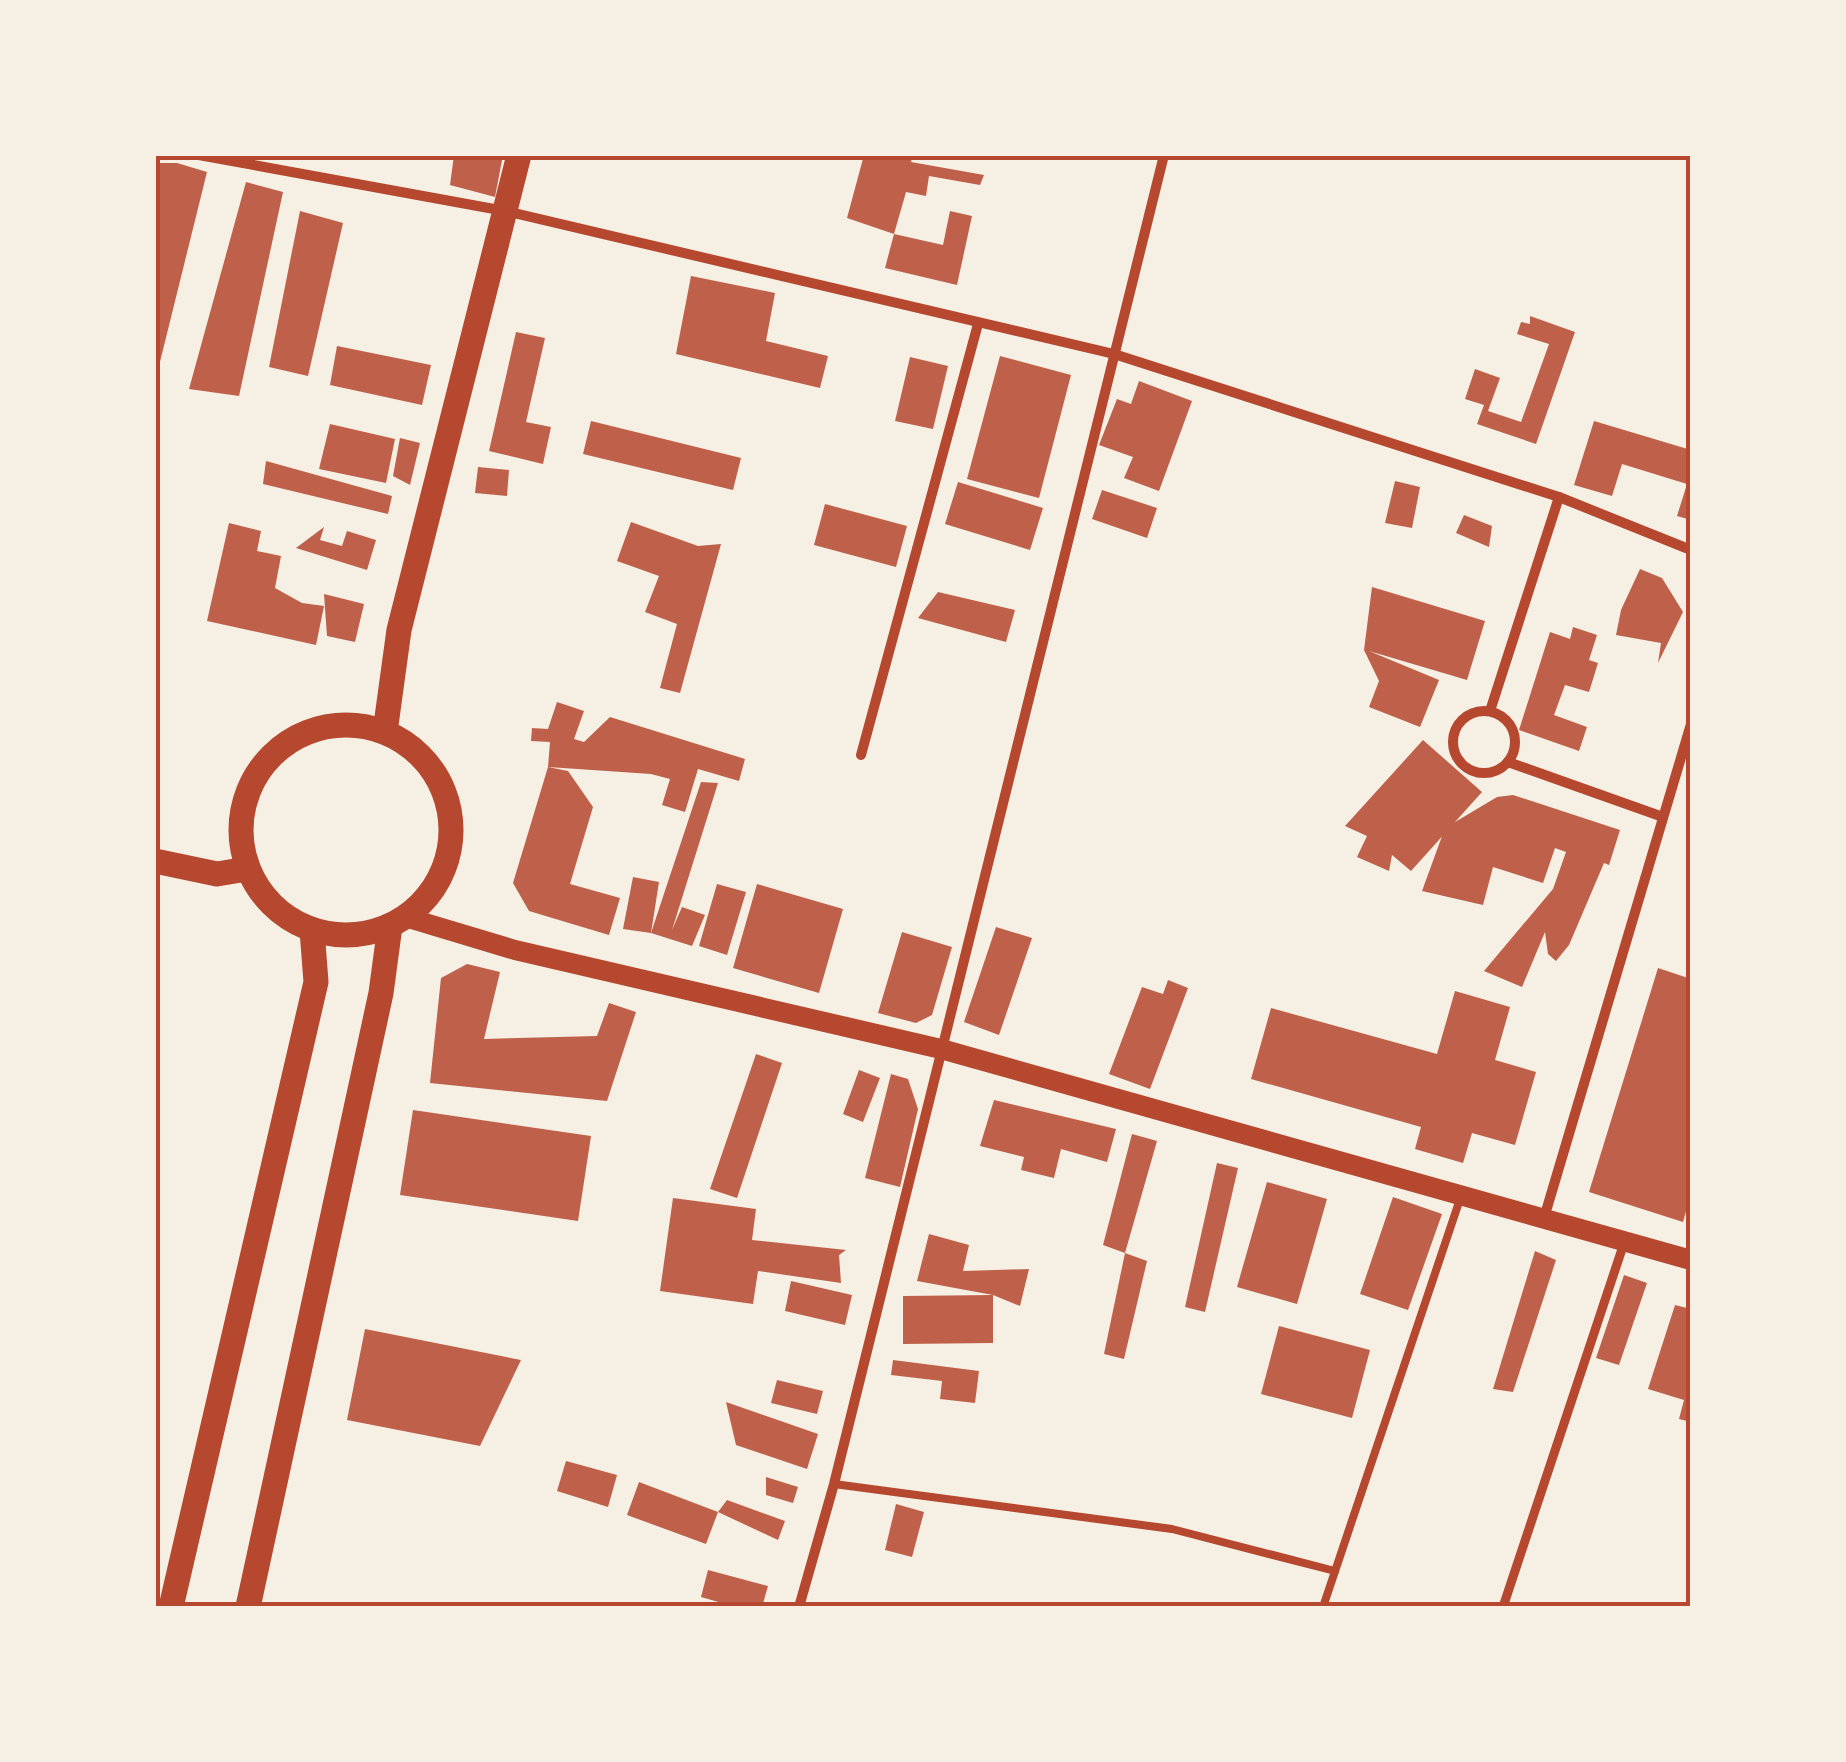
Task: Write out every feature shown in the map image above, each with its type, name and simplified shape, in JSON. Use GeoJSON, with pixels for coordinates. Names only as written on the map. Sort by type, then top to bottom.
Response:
{"type":"FeatureCollection","features":[{"type":"Feature","properties":{"kind":"highway"},"geometry":{"type":"LineString","coordinates":[[385,732],[400,630],[519,155]]}},
{"type":"Feature","properties":{"kind":"highway"},"geometry":{"type":"LineString","coordinates":[[351,725],[385,732],[413,749],[435,773],[448,803],[452,835],[445,867],[429,895],[398,922],[338,935],[312,930],[284,916],[262,895],[247,869],[240,835],[244,800],[260,769],[284,744],[316,729],[351,725]]}},
{"type":"Feature","properties":{"kind":"highway"},"geometry":{"type":"LineString","coordinates":[[155,861],[218,874],[247,869]]}},
{"type":"Feature","properties":{"kind":"highway"},"geometry":{"type":"LineString","coordinates":[[248,1607],[398,922]]}},
{"type":"Feature","properties":{"kind":"highway"},"geometry":{"type":"LineString","coordinates":[[171,1607],[316,982],[312,930]]}},
{"type":"Feature","properties":{"kind":"main road"},"geometry":{"type":"LineString","coordinates":[[398,922],[941,1049],[1691,1260]]}},
{"type":"Feature","properties":{"kind":"street"},"geometry":{"type":"LineString","coordinates":[[199,155],[506,212],[1114,354],[1559,497],[1691,550]]}},
{"type":"Feature","properties":{"kind":"street"},"geometry":{"type":"LineString","coordinates":[[800,1607],[834,1484],[1164,155]]}},
{"type":"Feature","properties":{"kind":"street"},"geometry":{"type":"LineString","coordinates":[[861,755],[978,324]]}},
{"type":"Feature","properties":{"kind":"street"},"geometry":{"type":"LineString","coordinates":[[1490,711],[1559,497]]}},
{"type":"Feature","properties":{"kind":"street"},"geometry":{"type":"LineString","coordinates":[[1490,711],[1510,726],[1515,738],[1508,762],[1496,770],[1468,769],[1452,745],[1463,719],[1490,711]]}},
{"type":"Feature","properties":{"kind":"street"},"geometry":{"type":"LineString","coordinates":[[1544,1218],[1691,724]]}},
{"type":"Feature","properties":{"kind":"street"},"geometry":{"type":"LineString","coordinates":[[1508,762],[1663,817]]}},
{"type":"Feature","properties":{"kind":"street"},"geometry":{"type":"LineString","coordinates":[[1503,1607],[1625,1241]]}},
{"type":"Feature","properties":{"kind":"lane"},"geometry":{"type":"LineString","coordinates":[[1323,1607],[1462,1194]]}},
{"type":"Feature","properties":{"kind":"lane"},"geometry":{"type":"LineString","coordinates":[[834,1484],[1172,1529],[1335,1571]]}},
{"type":"Feature","properties":{"kind":"building"},"geometry":{"type":"Polygon","coordinates":[[[454,155],[503,155],[495,197],[450,185],[454,155]]]}},
{"type":"Feature","properties":{"kind":"building"},"geometry":{"type":"Polygon","coordinates":[[[864,155],[913,155],[911,162],[984,175],[980,185],[929,176],[926,196],[906,192],[894,234],[847,218],[864,155]]]}},
{"type":"Feature","properties":{"kind":"building"},"geometry":{"type":"Polygon","coordinates":[[[155,163],[177,163],[207,172],[156,378],[155,163]]]}},
{"type":"Feature","properties":{"kind":"building"},"geometry":{"type":"Polygon","coordinates":[[[246,182],[283,192],[239,396],[189,389],[246,182]]]}},
{"type":"Feature","properties":{"kind":"building"},"geometry":{"type":"Polygon","coordinates":[[[300,211],[343,223],[308,376],[269,367],[300,211]]]}},
{"type":"Feature","properties":{"kind":"building"},"geometry":{"type":"Polygon","coordinates":[[[950,211],[972,216],[957,285],[885,268],[894,234],[943,245],[950,211]]]}},
{"type":"Feature","properties":{"kind":"building"},"geometry":{"type":"Polygon","coordinates":[[[691,276],[775,293],[766,341],[828,356],[820,388],[676,354],[691,276]]]}},
{"type":"Feature","properties":{"kind":"building"},"geometry":{"type":"Polygon","coordinates":[[[1530,316],[1575,332],[1536,444],[1477,424],[1484,405],[1465,399],[1475,369],[1500,378],[1488,411],[1521,422],[1549,344],[1517,334],[1521,322],[1530,324],[1530,316]]]}},
{"type":"Feature","properties":{"kind":"building"},"geometry":{"type":"Polygon","coordinates":[[[516,332],[545,338],[526,422],[551,427],[543,464],[489,451],[516,332]]]}},
{"type":"Feature","properties":{"kind":"building"},"geometry":{"type":"Polygon","coordinates":[[[337,346],[431,365],[422,405],[330,385],[337,346]]]}},
{"type":"Feature","properties":{"kind":"building"},"geometry":{"type":"Polygon","coordinates":[[[1000,356],[1071,375],[1039,498],[967,479],[1000,356]]]}},
{"type":"Feature","properties":{"kind":"building"},"geometry":{"type":"Polygon","coordinates":[[[910,357],[948,366],[933,429],[895,421],[910,357]]]}},
{"type":"Feature","properties":{"kind":"building"},"geometry":{"type":"Polygon","coordinates":[[[1139,381],[1192,401],[1159,491],[1124,478],[1133,457],[1099,445],[1117,399],[1131,404],[1139,381]]]}},
{"type":"Feature","properties":{"kind":"building"},"geometry":{"type":"Polygon","coordinates":[[[591,421],[741,458],[733,490],[583,454],[591,421]]]}},
{"type":"Feature","properties":{"kind":"building"},"geometry":{"type":"Polygon","coordinates":[[[1594,421],[1691,450],[1691,520],[1677,516],[1687,484],[1622,464],[1612,496],[1574,485],[1594,421]]]}},
{"type":"Feature","properties":{"kind":"building"},"geometry":{"type":"Polygon","coordinates":[[[330,424],[395,439],[386,483],[319,469],[330,424]]]}},
{"type":"Feature","properties":{"kind":"building"},"geometry":{"type":"Polygon","coordinates":[[[400,438],[420,443],[410,485],[393,476],[400,438]]]}},
{"type":"Feature","properties":{"kind":"building"},"geometry":{"type":"Polygon","coordinates":[[[266,461],[392,496],[388,514],[263,484],[266,461]]]}},
{"type":"Feature","properties":{"kind":"building"},"geometry":{"type":"Polygon","coordinates":[[[478,467],[509,470],[507,496],[475,493],[478,467]]]}},
{"type":"Feature","properties":{"kind":"building"},"geometry":{"type":"Polygon","coordinates":[[[1395,481],[1420,487],[1412,528],[1385,523],[1395,481]]]}},
{"type":"Feature","properties":{"kind":"building"},"geometry":{"type":"Polygon","coordinates":[[[958,482],[1043,508],[1030,550],[945,524],[958,482]]]}},
{"type":"Feature","properties":{"kind":"building"},"geometry":{"type":"Polygon","coordinates":[[[1102,490],[1157,508],[1147,538],[1092,519],[1102,490]]]}},
{"type":"Feature","properties":{"kind":"building"},"geometry":{"type":"Polygon","coordinates":[[[825,504],[907,526],[896,567],[814,545],[825,504]]]}},
{"type":"Feature","properties":{"kind":"building"},"geometry":{"type":"Polygon","coordinates":[[[1464,515],[1492,526],[1489,547],[1456,533],[1464,515]]]}},
{"type":"Feature","properties":{"kind":"building"},"geometry":{"type":"Polygon","coordinates":[[[631,522],[698,546],[721,544],[680,693],[660,688],[677,624],[645,612],[659,576],[617,561],[631,522]]]}},
{"type":"Feature","properties":{"kind":"building"},"geometry":{"type":"Polygon","coordinates":[[[229,523],[261,531],[257,551],[281,556],[275,588],[302,603],[324,606],[316,645],[207,621],[229,523]]]}},
{"type":"Feature","properties":{"kind":"building"},"geometry":{"type":"Polygon","coordinates":[[[324,527],[320,540],[342,546],[347,531],[376,540],[367,570],[296,548],[324,527]]]}},
{"type":"Feature","properties":{"kind":"building"},"geometry":{"type":"Polygon","coordinates":[[[1640,569],[1662,578],[1683,612],[1658,663],[1661,643],[1616,635],[1621,610],[1640,569]]]}},
{"type":"Feature","properties":{"kind":"building"},"geometry":{"type":"Polygon","coordinates":[[[1372,587],[1485,621],[1467,680],[1369,651],[1439,680],[1420,727],[1369,707],[1379,681],[1364,650],[1372,587]]]}},
{"type":"Feature","properties":{"kind":"building"},"geometry":{"type":"Polygon","coordinates":[[[938,592],[1015,610],[1006,642],[918,618],[938,592]]]}},
{"type":"Feature","properties":{"kind":"building"},"geometry":{"type":"Polygon","coordinates":[[[324,594],[364,604],[355,642],[327,636],[324,594]]]}},
{"type":"Feature","properties":{"kind":"building"},"geometry":{"type":"Polygon","coordinates":[[[1573,627],[1597,635],[1589,660],[1598,663],[1589,692],[1565,685],[1554,715],[1587,727],[1579,751],[1519,730],[1550,632],[1570,639],[1573,627]]]}},
{"type":"Feature","properties":{"kind":"building"},"geometry":{"type":"Polygon","coordinates":[[[557,702],[584,711],[574,739],[584,742],[610,717],[745,759],[739,781],[698,769],[685,812],[662,805],[670,779],[651,774],[548,767],[550,742],[531,741],[532,728],[548,729],[557,702]]]}},
{"type":"Feature","properties":{"kind":"building"},"geometry":{"type":"Polygon","coordinates":[[[1423,740],[1482,792],[1411,871],[1392,855],[1389,871],[1357,857],[1367,836],[1345,826],[1423,740]]]}},
{"type":"Feature","properties":{"kind":"building"},"geometry":{"type":"Polygon","coordinates":[[[548,767],[568,771],[593,807],[570,884],[620,898],[609,935],[529,911],[513,883],[548,767]]]}},
{"type":"Feature","properties":{"kind":"building"},"geometry":{"type":"Polygon","coordinates":[[[701,782],[718,783],[672,930],[682,907],[705,915],[692,946],[651,933],[701,782]]]}},
{"type":"Feature","properties":{"kind":"building"},"geometry":{"type":"Polygon","coordinates":[[[1513,795],[1620,830],[1609,865],[1604,863],[1569,945],[1556,961],[1548,954],[1545,932],[1522,987],[1484,971],[1553,889],[1566,852],[1555,848],[1543,883],[1493,867],[1483,905],[1422,891],[1445,828],[1497,797],[1513,795]]]}},
{"type":"Feature","properties":{"kind":"building"},"geometry":{"type":"Polygon","coordinates":[[[633,877],[659,882],[651,933],[623,929],[633,877]]]}},
{"type":"Feature","properties":{"kind":"building"},"geometry":{"type":"Polygon","coordinates":[[[717,884],[746,892],[727,955],[699,946],[717,884]]]}},
{"type":"Feature","properties":{"kind":"building"},"geometry":{"type":"Polygon","coordinates":[[[757,884],[843,909],[819,993],[733,968],[757,884]]]}},
{"type":"Feature","properties":{"kind":"building"},"geometry":{"type":"Polygon","coordinates":[[[996,927],[1032,938],[999,1035],[964,1022],[996,927]]]}},
{"type":"Feature","properties":{"kind":"building"},"geometry":{"type":"Polygon","coordinates":[[[902,932],[952,947],[932,1015],[916,1023],[878,1013],[902,932]]]}},
{"type":"Feature","properties":{"kind":"building"},"geometry":{"type":"Polygon","coordinates":[[[467,964],[500,972],[484,1039],[597,1036],[609,1003],[636,1012],[607,1101],[430,1083],[441,978],[467,964]]]}},
{"type":"Feature","properties":{"kind":"building"},"geometry":{"type":"Polygon","coordinates":[[[1658,968],[1691,979],[1691,1194],[1683,1222],[1589,1192],[1658,968]]]}},
{"type":"Feature","properties":{"kind":"building"},"geometry":{"type":"Polygon","coordinates":[[[1168,980],[1188,988],[1150,1089],[1109,1074],[1142,987],[1163,994],[1168,980]]]}},
{"type":"Feature","properties":{"kind":"building"},"geometry":{"type":"Polygon","coordinates":[[[1455,991],[1510,1007],[1495,1060],[1536,1072],[1515,1145],[1472,1133],[1463,1163],[1415,1149],[1421,1127],[1251,1079],[1271,1008],[1437,1054],[1455,991]]]}},
{"type":"Feature","properties":{"kind":"building"},"geometry":{"type":"Polygon","coordinates":[[[756,1054],[782,1063],[737,1198],[710,1189],[756,1054]]]}},
{"type":"Feature","properties":{"kind":"building"},"geometry":{"type":"Polygon","coordinates":[[[859,1070],[880,1078],[863,1122],[843,1114],[859,1070]]]}},
{"type":"Feature","properties":{"kind":"building"},"geometry":{"type":"Polygon","coordinates":[[[891,1074],[908,1079],[918,1109],[900,1187],[865,1178],[891,1074]]]}},
{"type":"Feature","properties":{"kind":"building"},"geometry":{"type":"Polygon","coordinates":[[[994,1100],[1116,1129],[1107,1162],[1061,1149],[1054,1178],[1021,1170],[1024,1157],[980,1146],[994,1100]]]}},
{"type":"Feature","properties":{"kind":"building"},"geometry":{"type":"Polygon","coordinates":[[[413,1110],[591,1136],[578,1221],[400,1195],[413,1110]]]}},
{"type":"Feature","properties":{"kind":"building"},"geometry":{"type":"Polygon","coordinates":[[[1132,1134],[1157,1141],[1125,1253],[1103,1245],[1132,1134]]]}},
{"type":"Feature","properties":{"kind":"building"},"geometry":{"type":"Polygon","coordinates":[[[1217,1163],[1238,1168],[1205,1312],[1185,1307],[1217,1163]]]}},
{"type":"Feature","properties":{"kind":"building"},"geometry":{"type":"Polygon","coordinates":[[[1267,1182],[1327,1199],[1297,1304],[1237,1287],[1267,1182]]]}},
{"type":"Feature","properties":{"kind":"building"},"geometry":{"type":"Polygon","coordinates":[[[1393,1197],[1442,1214],[1408,1310],[1360,1294],[1393,1197]]]}},
{"type":"Feature","properties":{"kind":"building"},"geometry":{"type":"Polygon","coordinates":[[[673,1198],[756,1209],[752,1240],[846,1250],[839,1255],[841,1283],[758,1271],[753,1304],[660,1291],[673,1198]]]}},
{"type":"Feature","properties":{"kind":"building"},"geometry":{"type":"Polygon","coordinates":[[[929,1234],[969,1245],[963,1271],[1029,1269],[1020,1306],[993,1295],[917,1281],[929,1234]]]}},
{"type":"Feature","properties":{"kind":"building"},"geometry":{"type":"Polygon","coordinates":[[[1535,1251],[1556,1260],[1513,1392],[1493,1389],[1535,1251]]]}},
{"type":"Feature","properties":{"kind":"building"},"geometry":{"type":"Polygon","coordinates":[[[1125,1253],[1147,1261],[1124,1359],[1104,1354],[1125,1253]]]}},
{"type":"Feature","properties":{"kind":"building"},"geometry":{"type":"Polygon","coordinates":[[[1624,1275],[1647,1283],[1619,1365],[1596,1358],[1624,1275]]]}},
{"type":"Feature","properties":{"kind":"building"},"geometry":{"type":"Polygon","coordinates":[[[791,1281],[852,1295],[845,1325],[785,1311],[791,1281]]]}},
{"type":"Feature","properties":{"kind":"building"},"geometry":{"type":"Polygon","coordinates":[[[993,1295],[993,1343],[903,1344],[903,1296],[993,1295]]]}},
{"type":"Feature","properties":{"kind":"building"},"geometry":{"type":"Polygon","coordinates":[[[1675,1305],[1691,1309],[1691,1422],[1679,1419],[1684,1400],[1648,1389],[1675,1305]]]}},
{"type":"Feature","properties":{"kind":"building"},"geometry":{"type":"Polygon","coordinates":[[[1279,1326],[1370,1350],[1352,1418],[1261,1394],[1279,1326]]]}},
{"type":"Feature","properties":{"kind":"building"},"geometry":{"type":"Polygon","coordinates":[[[365,1329],[521,1360],[480,1446],[347,1420],[365,1329]]]}},
{"type":"Feature","properties":{"kind":"building"},"geometry":{"type":"Polygon","coordinates":[[[893,1360],[979,1371],[975,1403],[940,1399],[942,1381],[891,1375],[893,1360]]]}},
{"type":"Feature","properties":{"kind":"building"},"geometry":{"type":"Polygon","coordinates":[[[777,1380],[823,1391],[817,1414],[771,1403],[777,1380]]]}},
{"type":"Feature","properties":{"kind":"building"},"geometry":{"type":"Polygon","coordinates":[[[726,1402],[818,1434],[807,1469],[736,1445],[726,1402]]]}},
{"type":"Feature","properties":{"kind":"building"},"geometry":{"type":"Polygon","coordinates":[[[566,1461],[617,1475],[608,1507],[557,1491],[566,1461]]]}},
{"type":"Feature","properties":{"kind":"building"},"geometry":{"type":"Polygon","coordinates":[[[766,1477],[798,1487],[793,1503],[766,1495],[766,1477]]]}},
{"type":"Feature","properties":{"kind":"building"},"geometry":{"type":"Polygon","coordinates":[[[639,1482],[718,1512],[706,1544],[627,1515],[639,1482]]]}},
{"type":"Feature","properties":{"kind":"building"},"geometry":{"type":"Polygon","coordinates":[[[727,1500],[785,1521],[778,1540],[718,1512],[727,1500]]]}},
{"type":"Feature","properties":{"kind":"building"},"geometry":{"type":"Polygon","coordinates":[[[896,1504],[924,1512],[912,1557],[885,1550],[896,1504]]]}},
{"type":"Feature","properties":{"kind":"building"},"geometry":{"type":"Polygon","coordinates":[[[708,1570],[768,1586],[762,1607],[736,1607],[701,1597],[708,1570]]]}}]}
